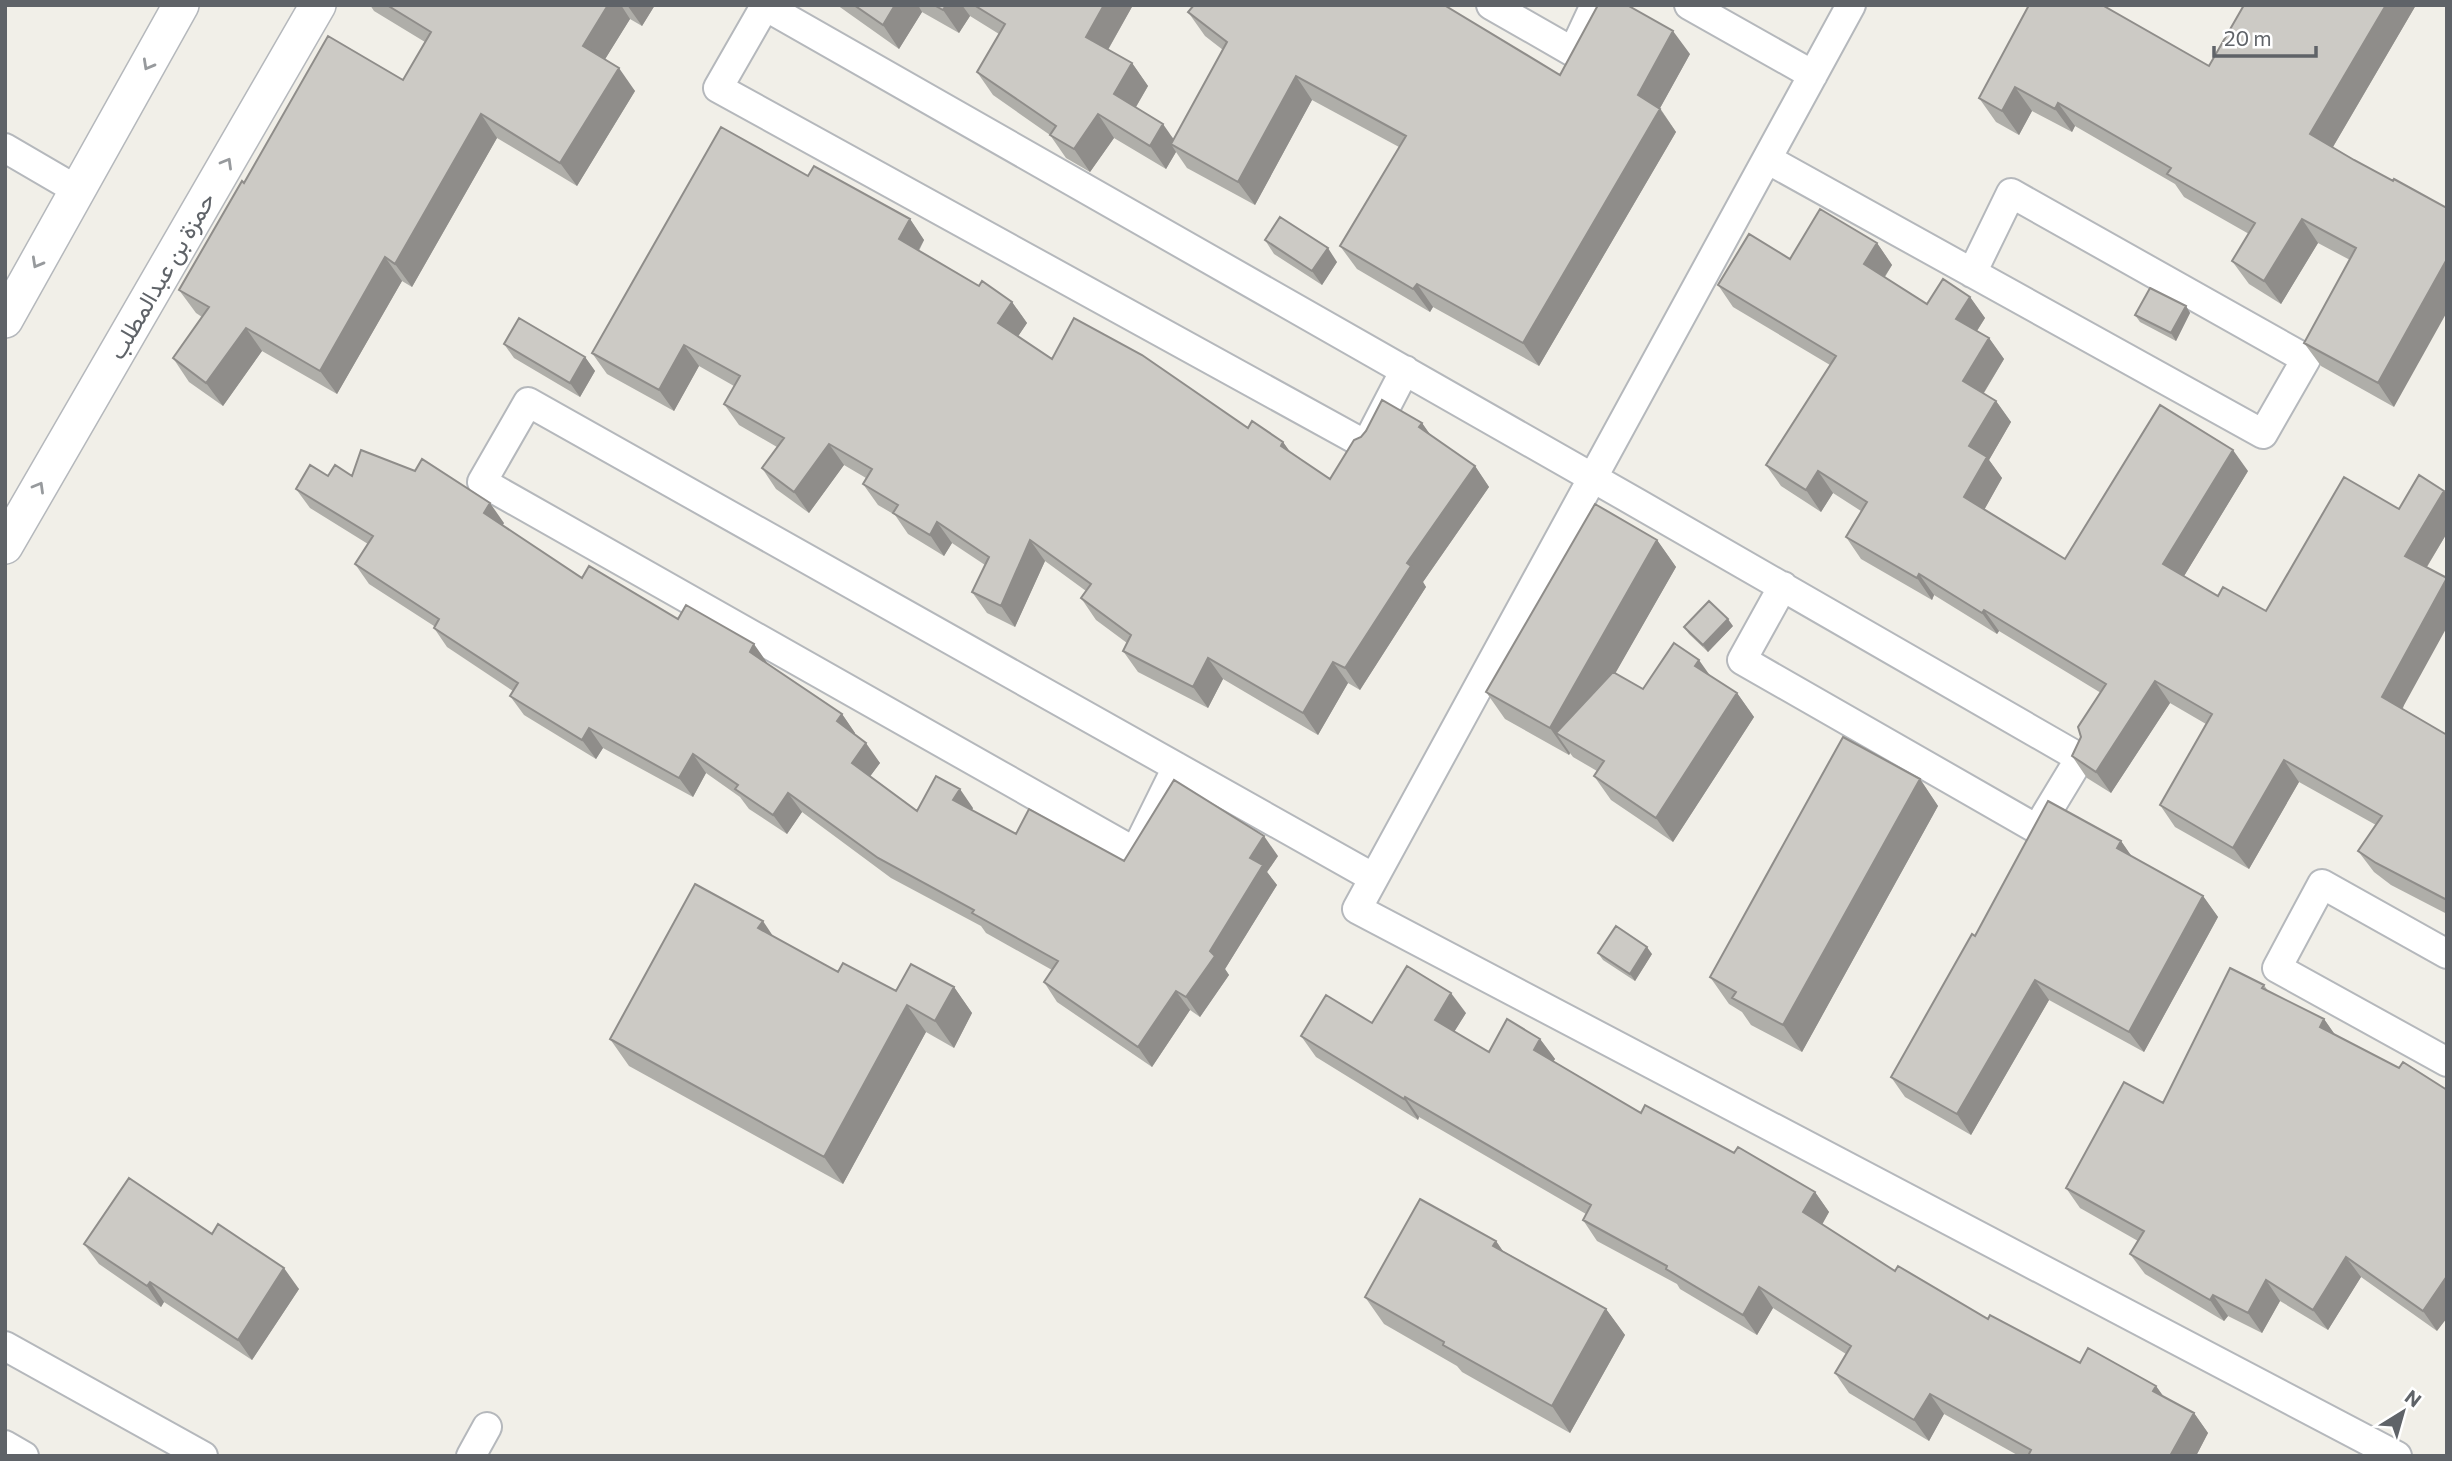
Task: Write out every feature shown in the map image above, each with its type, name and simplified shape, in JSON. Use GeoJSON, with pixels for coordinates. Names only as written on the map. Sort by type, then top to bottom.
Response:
{"type":"FeatureCollection","features":[{"type":"Feature","properties":{"kind":"street"},"geometry":{"type":"LineString","coordinates":[[5,320],[181,5]]}},
{"type":"Feature","properties":{"kind":"street","name":"حمزة بن عبدالمطلب"},"geometry":{"type":"LineString","coordinates":[[5,547],[318,5]]}},
{"type":"Feature","properties":{"kind":"street"},"geometry":{"type":"LineString","coordinates":[[1491,5],[1573,52],[1595,5]]}},
{"type":"Feature","properties":{"kind":"street"},"geometry":{"type":"LineString","coordinates":[[1689,5],[1813,75]]}},
{"type":"Feature","properties":{"kind":"street"},"geometry":{"type":"LineString","coordinates":[[1851,5],[1357,909],[2397,1456]]}},
{"type":"Feature","properties":{"kind":"street"},"geometry":{"type":"LineString","coordinates":[[1405,370],[1366,445],[718,88],[765,6],[1405,370],[1593,477],[1783,586],[2080,758],[2037,830],[1742,660],[1783,586]]}},
{"type":"Feature","properties":{"kind":"street"},"geometry":{"type":"LineString","coordinates":[[5,148],[77,190]]}},
{"type":"Feature","properties":{"kind":"street"},"geometry":{"type":"LineString","coordinates":[[1767,159],[1972,273],[2263,434],[2306,359],[2011,193],[1972,273]]}},
{"type":"Feature","properties":{"kind":"street"},"geometry":{"type":"LineString","coordinates":[[1177,767],[1135,852],[482,482],[528,402],[1177,767],[1374,878]]}},
{"type":"Feature","properties":{"kind":"street"},"geometry":{"type":"LineString","coordinates":[[2447,954],[2322,884],[2277,968],[2447,1062]]}},
{"type":"Feature","properties":{"kind":"street"},"geometry":{"type":"LineString","coordinates":[[5,1346],[203,1456]]}},
{"type":"Feature","properties":{"kind":"street"},"geometry":{"type":"LineString","coordinates":[[471,1456],[487,1427]]}},
{"type":"Feature","properties":{"kind":"street"},"geometry":{"type":"LineString","coordinates":[[5,1445],[24,1456]]}},
{"type":"Feature","properties":{"kind":"building"},"geometry":{"type":"Polygon","coordinates":[[[387,5],[608,5],[583,46],[619,68],[560,163],[481,114],[395,264],[385,257],[320,371],[246,328],[206,383],[173,358],[209,307],[179,290],[328,36],[403,80],[431,32],[387,5]]]}},
{"type":"Feature","properties":{"kind":"building"},"geometry":{"type":"Polygon","coordinates":[[[854,5],[895,5],[883,25],[854,5]]]}},
{"type":"Feature","properties":{"kind":"building"},"geometry":{"type":"Polygon","coordinates":[[[974,5],[1104,5],[1086,37],[1132,63],[1114,94],[1163,124],[1150,146],[1098,114],[1074,149],[1050,135],[1056,126],[977,72],[1005,24],[974,5]]]}},
{"type":"Feature","properties":{"kind":"building"},"geometry":{"type":"Polygon","coordinates":[[[1194,5],[1444,5],[1560,75],[1598,5],[1627,5],[1673,31],[1638,95],[1660,109],[1523,343],[1417,284],[1413,289],[1340,246],[1406,136],[1296,76],[1238,182],[1171,144],[1227,42],[1188,12],[1194,5]]]}},
{"type":"Feature","properties":{"kind":"building"},"geometry":{"type":"Polygon","coordinates":[[[2029,5],[2102,5],[2209,66],[2244,5],[2386,5],[2310,134],[2447,208],[2447,259],[2378,383],[2304,343],[2356,248],[2302,219],[2264,281],[2232,261],[2255,223],[2167,174],[2171,168],[2058,103],[2055,109],[2015,87],[2002,111],[1979,98],[2029,5]]]}},
{"type":"Feature","properties":{"kind":"building"},"geometry":{"type":"Polygon","coordinates":[[[721,127],[808,176],[814,166],[910,219],[899,239],[979,286],[982,281],[1012,302],[998,323],[1052,359],[1074,318],[1142,355],[1248,428],[1252,421],[1283,442],[1281,446],[1330,479],[1354,440],[1366,431],[1382,400],[1422,423],[1419,427],[1475,466],[1407,563],[1411,566],[1345,668],[1333,662],[1303,713],[1208,658],[1193,687],[1123,651],[1131,635],[1081,598],[1091,584],[1030,540],[1001,606],[972,592],[989,557],[937,522],[930,535],[893,513],[898,505],[863,484],[872,469],[829,444],[794,492],[762,468],[784,438],[724,404],[740,376],[684,345],[659,390],[592,353],[721,127]]]}},
{"type":"Feature","properties":{"kind":"building"},"geometry":{"type":"Polygon","coordinates":[[[1820,209],[1877,243],[1864,264],[1927,304],[1943,279],[1970,297],[1956,319],[1989,338],[1963,381],[1996,401],[1969,446],[1987,457],[1964,497],[2065,559],[2160,405],[2233,450],[2163,564],[2218,596],[2223,587],[2266,611],[2344,477],[2399,509],[2419,475],[2444,491],[2405,556],[2447,578],[2382,697],[2447,735],[2447,900],[2358,851],[2382,816],[2284,760],[2233,848],[2160,805],[2212,714],[2155,681],[2096,772],[2072,756],[2081,737],[2078,727],[2106,684],[1984,610],[1982,613],[1919,574],[1917,578],[1846,537],[1867,502],[1818,471],[1806,490],[1766,465],[1836,356],[1718,285],[1749,234],[1790,259],[1820,209]]]}},
{"type":"Feature","properties":{"kind":"building"},"geometry":{"type":"Polygon","coordinates":[[[1280,217],[1328,248],[1312,271],[1265,240],[1280,217]]]}},
{"type":"Feature","properties":{"kind":"building"},"geometry":{"type":"Polygon","coordinates":[[[2150,288],[2186,306],[2171,333],[2135,315],[2150,288]]]}},
{"type":"Feature","properties":{"kind":"building"},"geometry":{"type":"Polygon","coordinates":[[[519,318],[585,357],[570,383],[504,344],[519,318]]]}},
{"type":"Feature","properties":{"kind":"building"},"geometry":{"type":"Polygon","coordinates":[[[361,450],[415,471],[422,459],[490,503],[484,513],[582,578],[589,566],[678,619],[686,605],[754,644],[750,652],[842,714],[837,721],[866,743],[852,763],[917,811],[936,776],[960,789],[953,800],[1016,834],[1029,809],[1124,861],[1174,780],[1264,836],[1250,858],[1263,865],[1210,951],[1215,956],[1186,997],[1176,991],[1138,1047],[1044,982],[1058,961],[972,913],[974,910],[878,858],[788,793],[773,815],[735,789],[738,785],[693,754],[679,778],[589,728],[582,740],[510,696],[518,683],[434,628],[439,619],[355,564],[373,536],[296,489],[310,465],[328,476],[335,465],[352,476],[361,450]]]}},
{"type":"Feature","properties":{"kind":"building"},"geometry":{"type":"Polygon","coordinates":[[[1595,504],[1657,540],[1550,728],[1486,692],[1595,504]]]}},
{"type":"Feature","properties":{"kind":"building"},"geometry":{"type":"Polygon","coordinates":[[[1709,601],[1728,619],[1703,645],[1684,627],[1709,601]]]}},
{"type":"Feature","properties":{"kind":"building"},"geometry":{"type":"Polygon","coordinates":[[[1674,643],[1699,660],[1695,666],[1737,693],[1656,818],[1594,776],[1604,761],[1556,733],[1613,672],[1643,689],[1674,643]]]}},
{"type":"Feature","properties":{"kind":"building"},"geometry":{"type":"Polygon","coordinates":[[[1843,737],[1920,779],[1783,1025],[1732,998],[1736,992],[1710,977],[1843,737]]]}},
{"type":"Feature","properties":{"kind":"building"},"geometry":{"type":"Polygon","coordinates":[[[2048,801],[2121,841],[2117,848],[2203,896],[2129,1032],[2035,980],[1957,1114],[1891,1077],[1972,934],[1975,936],[2048,801]]]}},
{"type":"Feature","properties":{"kind":"building"},"geometry":{"type":"Polygon","coordinates":[[[695,884],[763,921],[758,928],[838,972],[843,963],[896,991],[911,964],[954,987],[935,1021],[907,1005],[824,1157],[610,1039],[695,884]]]}},
{"type":"Feature","properties":{"kind":"building"},"geometry":{"type":"Polygon","coordinates":[[[1616,926],[1647,947],[1630,974],[1598,953],[1616,926]]]}},
{"type":"Feature","properties":{"kind":"building"},"geometry":{"type":"Polygon","coordinates":[[[1407,966],[1451,993],[1435,1020],[1489,1052],[1507,1019],[1540,1039],[1534,1050],[1641,1113],[1645,1105],[1734,1153],[1738,1147],[1815,1192],[1803,1212],[1895,1271],[1898,1266],[1988,1319],[1990,1315],[2080,1363],[2088,1348],[2156,1386],[2153,1391],[2194,1413],[2170,1456],[2028,1456],[2031,1450],[1930,1394],[1914,1420],[1835,1373],[1851,1346],[1759,1287],[1743,1315],[1666,1269],[1667,1266],[1583,1220],[1591,1205],[1405,1097],[1404,1099],[1301,1036],[1326,995],[1372,1023],[1407,966]]]}},
{"type":"Feature","properties":{"kind":"building"},"geometry":{"type":"Polygon","coordinates":[[[2230,968],[2264,985],[2262,988],[2324,1019],[2320,1027],[2399,1068],[2403,1062],[2447,1090],[2447,1276],[2423,1311],[2346,1257],[2313,1310],[2266,1280],[2248,1313],[2213,1295],[2210,1300],[2130,1254],[2144,1231],[2066,1188],[2124,1082],[2163,1103],[2230,968]]]}},
{"type":"Feature","properties":{"kind":"building"},"geometry":{"type":"Polygon","coordinates":[[[129,1178],[212,1234],[218,1224],[284,1268],[238,1340],[150,1282],[147,1286],[84,1244],[129,1178]]]}},
{"type":"Feature","properties":{"kind":"building"},"geometry":{"type":"Polygon","coordinates":[[[1420,1199],[1496,1241],[1493,1246],[1606,1309],[1552,1406],[1443,1345],[1444,1342],[1365,1297],[1420,1199]]]}}]}
